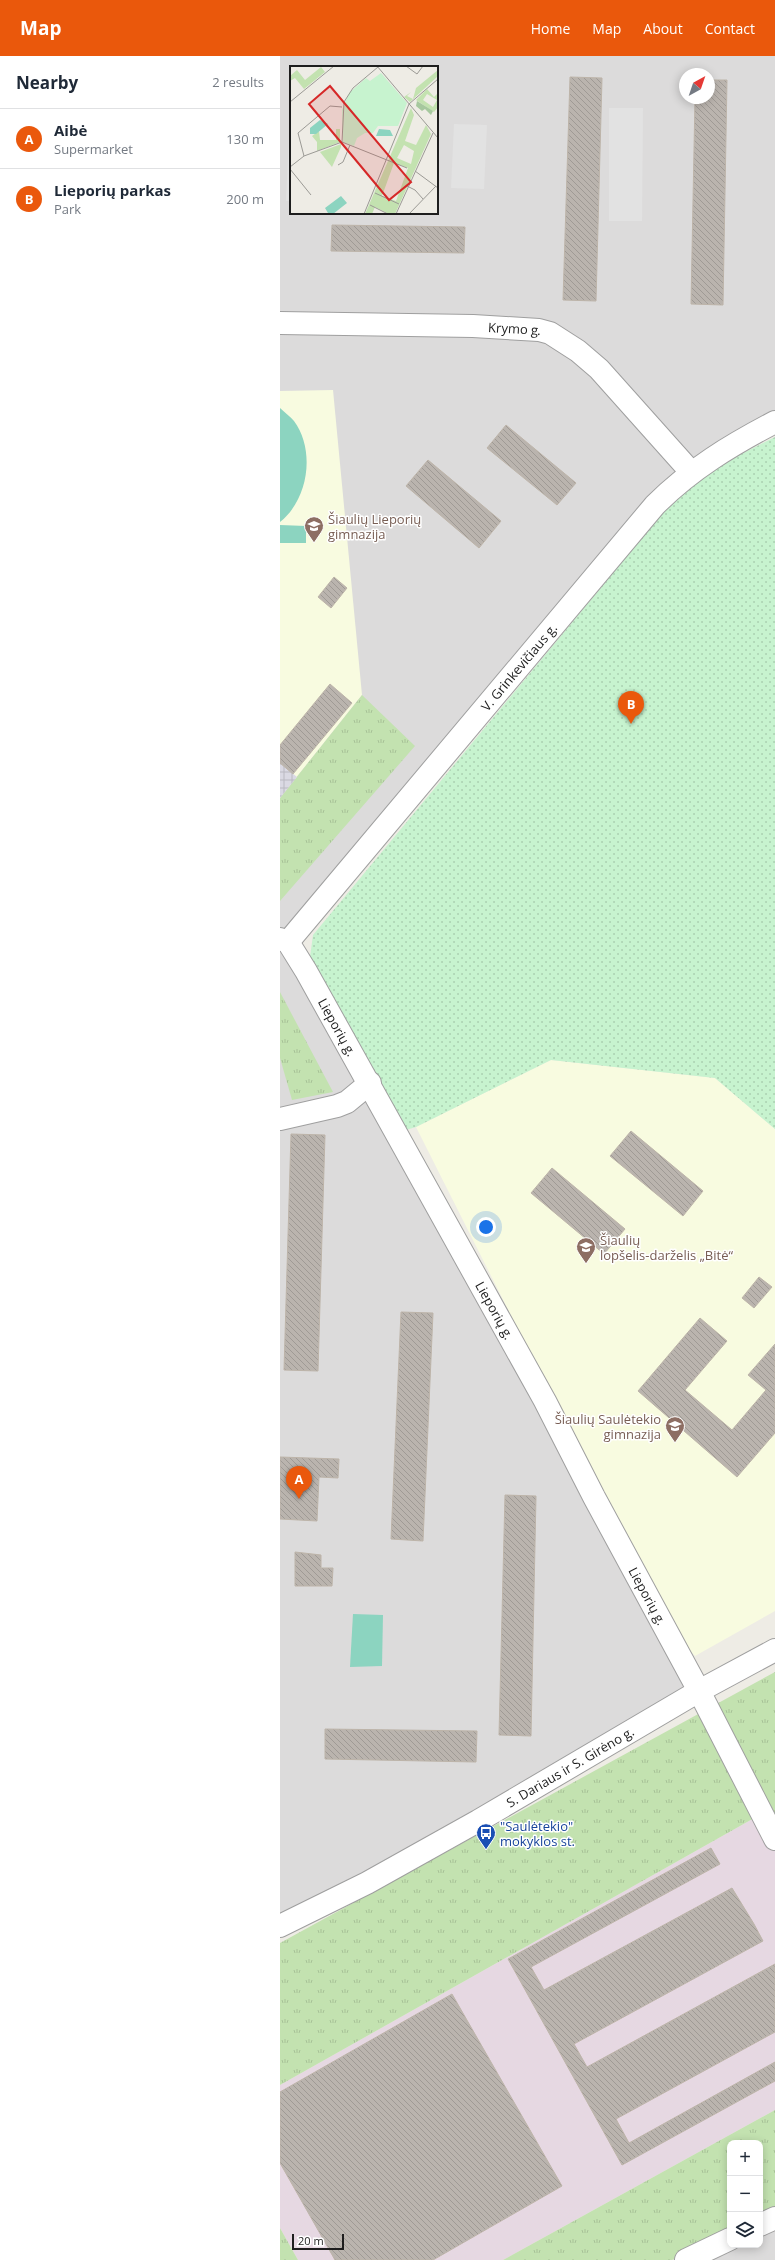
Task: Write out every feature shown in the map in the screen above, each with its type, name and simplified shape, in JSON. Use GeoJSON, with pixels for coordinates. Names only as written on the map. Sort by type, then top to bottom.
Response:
{"type":"FeatureCollection","features":[{"type":"Feature","properties":{"kind":"street","name":"Krymo g."},"geometry":{"type":"LineString","coordinates":[[280,323],[473,326],[539,330],[550,333],[578,351],[599,368],[691,472]]}},
{"type":"Feature","properties":{"kind":"street","name":"V. Grinkevičiaus g."},"geometry":{"type":"LineString","coordinates":[[284,940],[655,505],[691,472],[734,444],[775,422]]}},
{"type":"Feature","properties":{"kind":"street","name":"Lieporių g."},"geometry":{"type":"LineString","coordinates":[[284,940],[370,1083],[492,1309],[545,1402],[594,1498],[699,1691],[775,1839]]}},
{"type":"Feature","properties":{"kind":"street"},"geometry":{"type":"LineString","coordinates":[[280,1119],[337,1106],[346,1102],[370,1083]]}},
{"type":"Feature","properties":{"kind":"street","name":"S. Dariaus ir S. Girėno g."},"geometry":{"type":"LineString","coordinates":[[280,1926],[366,1882],[478,1821],[699,1691],[775,1650]]}},
{"type":"Feature","properties":{"kind":"street"},"geometry":{"type":"LineString","coordinates":[[763,2224],[775,2218]]}},
{"type":"Feature","properties":{"kind":"street"},"geometry":{"type":"LineString","coordinates":[[686,2260],[727,2240]]}},
{"type":"Feature","properties":{"kind":"shaded area"},"geometry":{"type":"Polygon","coordinates":[[[280,56],[775,56],[775,422],[691,472],[288,942],[699,1691],[280,1926],[280,56]]]}},
{"type":"Feature","properties":{"kind":"shaded area"},"geometry":{"type":"Polygon","coordinates":[[[609,108],[643,108],[642,221],[609,221],[609,108]]]}},
{"type":"Feature","properties":{"kind":"shaded area"},"geometry":{"type":"Polygon","coordinates":[[[454,124],[487,125],[484,189],[451,188],[454,124]]]}},
{"type":"Feature","properties":{"kind":"shaded area"},"geometry":{"type":"Polygon","coordinates":[[[289,136],[290,201],[286,201],[289,136]]]}},
{"type":"Feature","properties":{"kind":"shaded area","name":"Šiaulių Lieporių gimnazija"},"geometry":{"type":"Polygon","coordinates":[[[333,390],[362,695],[280,798],[280,391],[333,390]]]}},
{"type":"Feature","properties":{"kind":"shaded area"},"geometry":{"type":"Polygon","coordinates":[[[280,763],[297,777],[280,798],[280,763]]]}},
{"type":"Feature","properties":{"kind":"shaded area"},"geometry":{"type":"Polygon","coordinates":[[[551,1060],[715,1078],[775,1129],[775,1611],[695,1656],[687,1647],[608,1508],[416,1127],[551,1060]]]}},
{"type":"Feature","properties":{"kind":"shaded area"},"geometry":{"type":"Polygon","coordinates":[[[772,1808],[775,1814],[775,2110],[503,2260],[298,2260],[280,2228],[280,2085],[772,1808]]]}},
{"type":"Feature","properties":{"kind":"shaded area"},"geometry":{"type":"Polygon","coordinates":[[[775,2208],[775,2260],[672,2260],[727,2232],[727,2248],[763,2248],[763,2214],[775,2208]]]}},
{"type":"Feature","properties":{"kind":"green space"},"geometry":{"type":"Polygon","coordinates":[[[280,408],[291,417],[301,433],[307,460],[303,488],[290,513],[280,522],[280,408]]]}},
{"type":"Feature","properties":{"kind":"green space"},"geometry":{"type":"Polygon","coordinates":[[[775,437],[775,1129],[715,1078],[551,1060],[416,1127],[406,1130],[310,957],[313,935],[662,514],[700,479],[737,456],[775,437]]]}},
{"type":"Feature","properties":{"kind":"green space"},"geometry":{"type":"Polygon","coordinates":[[[280,525],[306,526],[306,543],[280,543],[280,525]]]}},
{"type":"Feature","properties":{"kind":"green space"},"geometry":{"type":"Polygon","coordinates":[[[362,695],[415,746],[280,901],[280,798],[362,695]]]}},
{"type":"Feature","properties":{"kind":"green space"},"geometry":{"type":"Polygon","coordinates":[[[280,992],[333,1092],[292,1100],[280,1058],[280,992]]]}},
{"type":"Feature","properties":{"kind":"green space"},"geometry":{"type":"Polygon","coordinates":[[[353,1614],[383,1615],[382,1666],[350,1667],[353,1614]]]}},
{"type":"Feature","properties":{"kind":"green space"},"geometry":{"type":"Polygon","coordinates":[[[775,1672],[775,1814],[772,1808],[280,2085],[280,1943],[775,1672]]]}},
{"type":"Feature","properties":{"kind":"green space"},"geometry":{"type":"Polygon","coordinates":[[[775,2110],[775,2208],[763,2214],[763,2140],[727,2140],[727,2232],[672,2260],[503,2260],[775,2110]]]}},
{"type":"Feature","properties":{"kind":"green space"},"geometry":{"type":"Polygon","coordinates":[[[280,2228],[298,2260],[280,2260],[280,2228]]]}},
{"type":"Feature","properties":{"kind":"building"},"geometry":{"type":"Polygon","coordinates":[[[570,77],[602,78],[596,301],[563,300],[570,77]]]}},
{"type":"Feature","properties":{"kind":"building"},"geometry":{"type":"Polygon","coordinates":[[[715,80],[727,80],[723,305],[691,304],[695,104],[715,104],[715,80]]]}},
{"type":"Feature","properties":{"kind":"building"},"geometry":{"type":"Polygon","coordinates":[[[332,225],[465,227],[464,253],[331,251],[332,225]]]}},
{"type":"Feature","properties":{"kind":"building"},"geometry":{"type":"Polygon","coordinates":[[[506,425],[576,483],[557,505],[487,448],[506,425]]]}},
{"type":"Feature","properties":{"kind":"building"},"geometry":{"type":"Polygon","coordinates":[[[428,460],[501,521],[479,548],[406,486],[428,460]]]}},
{"type":"Feature","properties":{"kind":"building"},"geometry":{"type":"Polygon","coordinates":[[[334,577],[347,588],[331,608],[318,597],[334,577]]]}},
{"type":"Feature","properties":{"kind":"building"},"geometry":{"type":"Polygon","coordinates":[[[330,684],[352,703],[293,774],[280,763],[280,745],[330,684]]]}},
{"type":"Feature","properties":{"kind":"building"},"geometry":{"type":"Polygon","coordinates":[[[631,1131],[703,1191],[683,1216],[610,1156],[631,1131]]]}},
{"type":"Feature","properties":{"kind":"building"},"geometry":{"type":"Polygon","coordinates":[[[291,1134],[325,1135],[318,1371],[284,1370],[291,1134]]]}},
{"type":"Feature","properties":{"kind":"building"},"geometry":{"type":"Polygon","coordinates":[[[552,1168],[625,1229],[604,1254],[531,1193],[552,1168]]]}},
{"type":"Feature","properties":{"kind":"building"},"geometry":{"type":"Polygon","coordinates":[[[759,1277],[772,1287],[754,1308],[742,1298],[759,1277]]]}},
{"type":"Feature","properties":{"kind":"building"},"geometry":{"type":"Polygon","coordinates":[[[401,1312],[433,1313],[423,1541],[391,1539],[401,1312]]]}},
{"type":"Feature","properties":{"kind":"building"},"geometry":{"type":"Polygon","coordinates":[[[700,1318],[727,1341],[685,1390],[732,1430],[766,1390],[748,1375],[775,1344],[775,1433],[737,1477],[638,1391],[700,1318]]]}},
{"type":"Feature","properties":{"kind":"building"},"geometry":{"type":"Polygon","coordinates":[[[280,1457],[339,1459],[338,1478],[319,1477],[317,1521],[280,1519],[280,1457]]]}},
{"type":"Feature","properties":{"kind":"building"},"geometry":{"type":"Polygon","coordinates":[[[505,1495],[536,1496],[531,1736],[499,1735],[505,1495]]]}},
{"type":"Feature","properties":{"kind":"building"},"geometry":{"type":"Polygon","coordinates":[[[295,1552],[321,1555],[321,1568],[333,1568],[332,1586],[295,1586],[295,1552]]]}},
{"type":"Feature","properties":{"kind":"building"},"geometry":{"type":"Polygon","coordinates":[[[325,1729],[477,1731],[476,1762],[325,1759],[325,1729]]]}},
{"type":"Feature","properties":{"kind":"building"},"geometry":{"type":"Polygon","coordinates":[[[711,1848],[720,1864],[531,1967],[544,1990],[732,1888],[754,1924],[763,1941],[574,2044],[587,2067],[775,1964],[775,2032],[616,2119],[629,2143],[775,2062],[775,2081],[622,2165],[508,1959],[711,1848]]]}},
{"type":"Feature","properties":{"kind":"building"},"geometry":{"type":"Polygon","coordinates":[[[452,1994],[562,2186],[433,2260],[335,2260],[280,2163],[280,2092],[452,1994]]]}},
{"type":"Feature","properties":{"kind":"place","name":"Šiaulių Lieporių gimnazija"},"geometry":{"type":"Point","coordinates":[314,543]}},
{"type":"Feature","properties":{"kind":"place","name":"Lieporių parkas"},"geometry":{"type":"Point","coordinates":[631,724]}},
{"type":"Feature","properties":{"kind":"place","name":"Šiaulių lopšelis-darželis „Bitė“"},"geometry":{"type":"Point","coordinates":[586,1264]}},
{"type":"Feature","properties":{"kind":"place","name":"Šiaulių Saulėtekio gimnazija"},"geometry":{"type":"Point","coordinates":[675,1443]}},
{"type":"Feature","properties":{"kind":"place","name":"Aibė"},"geometry":{"type":"Point","coordinates":[299,1499]}},
{"type":"Feature","properties":{"kind":"place","name":"\"Saulėtekio\" mokyklos st."},"geometry":{"type":"Point","coordinates":[486,1850]}}]}
